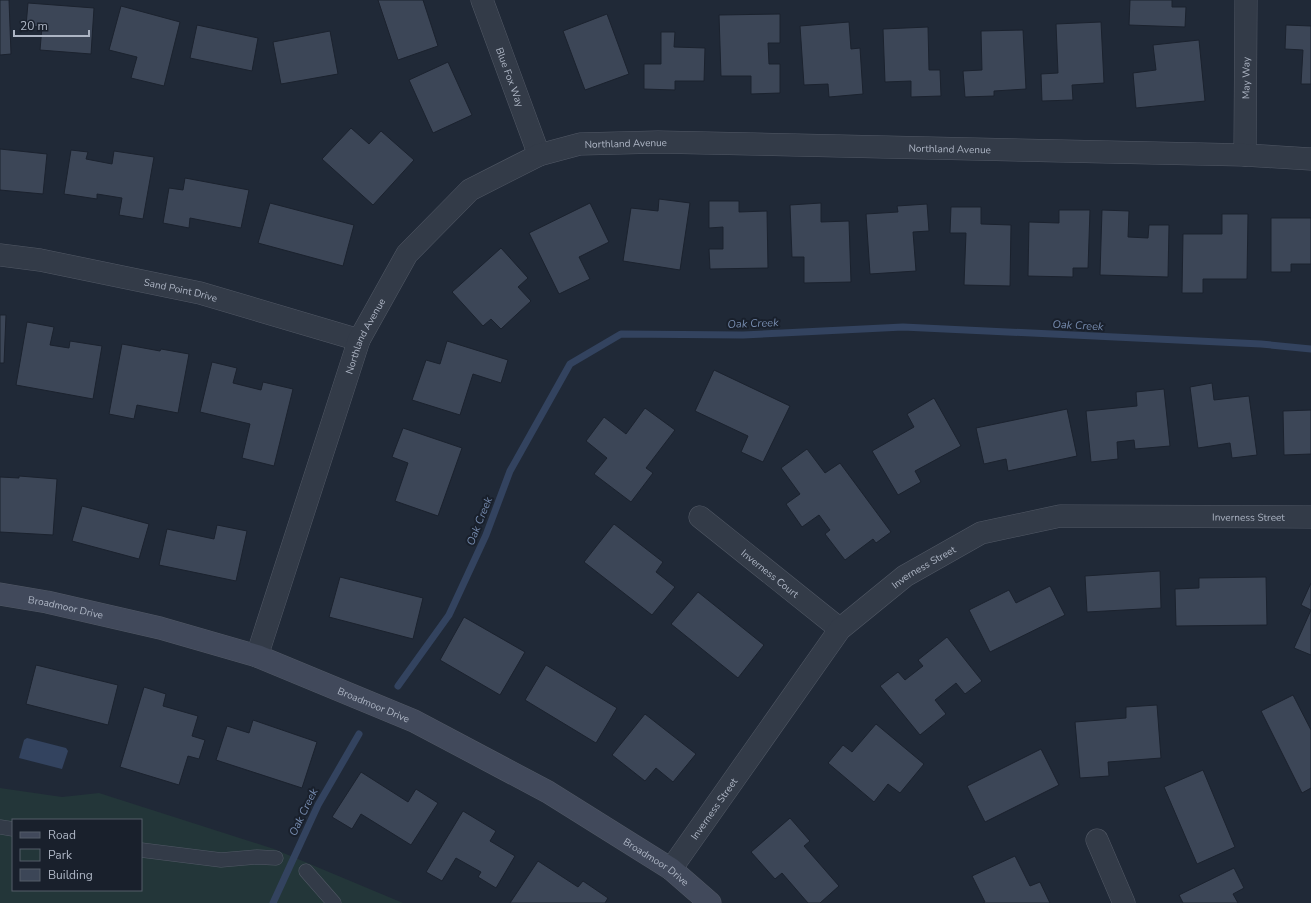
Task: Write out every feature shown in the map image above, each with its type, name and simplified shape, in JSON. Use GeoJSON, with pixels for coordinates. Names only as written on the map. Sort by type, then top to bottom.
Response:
{"type":"FeatureCollection","features":[{"type":"Feature","properties":{"kind":"street","name":"Blue Fox Way"},"geometry":{"type":"LineString","coordinates":[[482,0],[539,155]]}},
{"type":"Feature","properties":{"kind":"street","name":"May Way"},"geometry":{"type":"LineString","coordinates":[[1245,155],[1246,0]]}},
{"type":"Feature","properties":{"kind":"street","name":"Northland Avenue"},"geometry":{"type":"LineString","coordinates":[[257,656],[358,340],[407,254],[470,190],[539,155],[580,144],[658,142],[1245,155],[1311,159]]}},
{"type":"Feature","properties":{"kind":"street","name":"Sand Point Drive"},"geometry":{"type":"LineString","coordinates":[[0,255],[40,260],[200,293],[358,340]]}},
{"type":"Feature","properties":{"kind":"street","name":"Inverness Street"},"geometry":{"type":"LineString","coordinates":[[670,870],[840,628],[905,576],[981,534],[1060,516],[1311,517]]}},
{"type":"Feature","properties":{"kind":"street","name":"Inverness Court"},"geometry":{"type":"LineString","coordinates":[[700,518],[840,628]]}},
{"type":"Feature","properties":{"kind":"street","name":"Broadmoor Drive"},"geometry":{"type":"LineString","coordinates":[[0,594],[47,602],[160,628],[257,656],[414,721],[548,792],[670,870],[710,903]]}},
{"type":"Feature","properties":{"kind":"street"},"geometry":{"type":"LineString","coordinates":[[1097,840],[1124,903]]}},
{"type":"Feature","properties":{"kind":"lane"},"geometry":{"type":"LineString","coordinates":[[0,827],[12,830]]}},
{"type":"Feature","properties":{"kind":"lane"},"geometry":{"type":"LineString","coordinates":[[142,850],[221,860],[257,857],[276,858]]}},
{"type":"Feature","properties":{"kind":"lane"},"geometry":{"type":"LineString","coordinates":[[306,871],[334,903]]}},
{"type":"Feature","properties":{"kind":"green space"},"geometry":{"type":"Polygon","coordinates":[[[0,788],[62,797],[99,793],[274,849],[403,903],[0,903],[0,788]]]}},
{"type":"Feature","properties":{"kind":"water"},"geometry":{"type":"Polygon","coordinates":[[[27,738],[66,748],[68,751],[62,769],[19,758],[24,740],[27,738]]]}},
{"type":"Feature","properties":{"kind":"building"},"geometry":{"type":"Polygon","coordinates":[[[0,0],[9,0],[11,54],[0,55],[0,0]]]}},
{"type":"Feature","properties":{"kind":"building"},"geometry":{"type":"Polygon","coordinates":[[[378,0],[423,0],[438,46],[398,60],[378,0]]]}},
{"type":"Feature","properties":{"kind":"building"},"geometry":{"type":"Polygon","coordinates":[[[1130,0],[1172,0],[1172,7],[1186,7],[1185,27],[1129,25],[1130,0]]]}},
{"type":"Feature","properties":{"kind":"building"},"geometry":{"type":"Polygon","coordinates":[[[28,3],[94,8],[91,54],[40,50],[42,27],[26,26],[28,3]]]}},
{"type":"Feature","properties":{"kind":"building"},"geometry":{"type":"Polygon","coordinates":[[[121,6],[180,22],[164,86],[131,78],[137,57],[109,50],[121,6]]]}},
{"type":"Feature","properties":{"kind":"building"},"geometry":{"type":"Polygon","coordinates":[[[607,14],[629,74],[585,90],[563,31],[607,14]]]}},
{"type":"Feature","properties":{"kind":"building"},"geometry":{"type":"Polygon","coordinates":[[[780,14],[780,43],[768,43],[769,64],[780,64],[780,93],[751,94],[751,76],[721,76],[719,15],[780,14]]]}},
{"type":"Feature","properties":{"kind":"building"},"geometry":{"type":"Polygon","coordinates":[[[849,22],[851,49],[860,48],[863,94],[829,97],[828,84],[804,85],[800,26],[849,22]]]}},
{"type":"Feature","properties":{"kind":"building"},"geometry":{"type":"Polygon","coordinates":[[[1101,22],[1104,83],[1072,85],[1073,100],[1042,101],[1041,74],[1058,73],[1056,24],[1101,22]]]}},
{"type":"Feature","properties":{"kind":"building"},"geometry":{"type":"Polygon","coordinates":[[[197,25],[258,38],[252,71],[190,58],[197,25]]]}},
{"type":"Feature","properties":{"kind":"building"},"geometry":{"type":"Polygon","coordinates":[[[1286,25],[1311,26],[1311,84],[1301,84],[1303,50],[1285,49],[1286,25]]]}},
{"type":"Feature","properties":{"kind":"building"},"geometry":{"type":"Polygon","coordinates":[[[928,27],[929,70],[940,70],[941,96],[911,97],[911,81],[885,82],[883,29],[928,27]]]}},
{"type":"Feature","properties":{"kind":"building"},"geometry":{"type":"Polygon","coordinates":[[[1023,30],[1026,89],[994,91],[994,96],[965,97],[963,71],[982,70],[981,31],[1023,30]]]}},
{"type":"Feature","properties":{"kind":"building"},"geometry":{"type":"Polygon","coordinates":[[[330,31],[338,74],[281,84],[273,42],[330,31]]]}},
{"type":"Feature","properties":{"kind":"building"},"geometry":{"type":"Polygon","coordinates":[[[661,32],[675,32],[674,47],[705,48],[704,81],[675,81],[675,90],[644,89],[644,64],[661,64],[661,32]]]}},
{"type":"Feature","properties":{"kind":"building"},"geometry":{"type":"Polygon","coordinates":[[[1199,40],[1205,101],[1136,108],[1133,73],[1156,70],[1153,45],[1199,40]]]}},
{"type":"Feature","properties":{"kind":"building"},"geometry":{"type":"Polygon","coordinates":[[[448,62],[472,115],[433,133],[409,80],[448,62]]]}},
{"type":"Feature","properties":{"kind":"building"},"geometry":{"type":"Polygon","coordinates":[[[351,128],[369,144],[381,131],[414,160],[373,205],[322,159],[351,128]]]}},
{"type":"Feature","properties":{"kind":"building"},"geometry":{"type":"Polygon","coordinates":[[[0,149],[47,154],[43,194],[0,190],[0,149]]]}},
{"type":"Feature","properties":{"kind":"building"},"geometry":{"type":"Polygon","coordinates":[[[71,150],[88,152],[86,159],[112,164],[114,151],[154,157],[143,219],[119,215],[122,198],[97,194],[97,199],[64,194],[71,150]]]}},
{"type":"Feature","properties":{"kind":"building"},"geometry":{"type":"Polygon","coordinates":[[[185,178],[249,190],[241,228],[190,218],[189,228],[163,223],[169,188],[183,190],[185,178]]]}},
{"type":"Feature","properties":{"kind":"building"},"geometry":{"type":"Polygon","coordinates":[[[659,199],[690,203],[680,270],[623,261],[631,208],[658,211],[659,199]]]}},
{"type":"Feature","properties":{"kind":"building"},"geometry":{"type":"Polygon","coordinates":[[[709,201],[739,201],[739,212],[767,211],[768,268],[710,269],[709,249],[723,249],[723,227],[709,228],[709,201]]]}},
{"type":"Feature","properties":{"kind":"building"},"geometry":{"type":"Polygon","coordinates":[[[270,203],[354,225],[343,266],[258,243],[270,203]]]}},
{"type":"Feature","properties":{"kind":"building"},"geometry":{"type":"Polygon","coordinates":[[[590,203],[609,242],[579,257],[590,279],[559,294],[529,233],[590,203]]]}},
{"type":"Feature","properties":{"kind":"building"},"geometry":{"type":"Polygon","coordinates":[[[821,203],[821,222],[849,221],[851,282],[804,283],[804,257],[792,257],[790,205],[821,203]]]}},
{"type":"Feature","properties":{"kind":"building"},"geometry":{"type":"Polygon","coordinates":[[[927,204],[929,231],[913,232],[916,271],[870,274],[866,214],[898,212],[897,206],[927,204]]]}},
{"type":"Feature","properties":{"kind":"building"},"geometry":{"type":"Polygon","coordinates":[[[951,207],[981,207],[981,224],[1011,225],[1010,286],[964,285],[966,233],[950,233],[951,207]]]}},
{"type":"Feature","properties":{"kind":"building"},"geometry":{"type":"Polygon","coordinates":[[[1059,210],[1090,210],[1088,268],[1073,268],[1073,277],[1028,276],[1029,222],[1059,223],[1059,210]]]}},
{"type":"Feature","properties":{"kind":"building"},"geometry":{"type":"Polygon","coordinates":[[[1102,210],[1129,211],[1128,237],[1148,238],[1149,225],[1169,225],[1168,277],[1100,275],[1102,210]]]}},
{"type":"Feature","properties":{"kind":"building"},"geometry":{"type":"Polygon","coordinates":[[[1222,214],[1248,214],[1247,279],[1203,279],[1203,293],[1182,293],[1183,234],[1222,234],[1222,214]]]}},
{"type":"Feature","properties":{"kind":"building"},"geometry":{"type":"Polygon","coordinates":[[[1271,218],[1311,218],[1311,264],[1291,264],[1291,272],[1271,272],[1271,218]]]}},
{"type":"Feature","properties":{"kind":"building"},"geometry":{"type":"Polygon","coordinates":[[[501,248],[528,278],[518,287],[531,301],[501,329],[491,319],[483,326],[452,292],[501,248]]]}},
{"type":"Feature","properties":{"kind":"building"},"geometry":{"type":"Polygon","coordinates":[[[0,315],[6,315],[4,363],[0,363],[0,315]]]}},
{"type":"Feature","properties":{"kind":"building"},"geometry":{"type":"Polygon","coordinates":[[[27,322],[54,327],[50,345],[69,348],[70,341],[102,346],[93,399],[16,385],[27,322]]]}},
{"type":"Feature","properties":{"kind":"building"},"geometry":{"type":"Polygon","coordinates":[[[447,341],[508,360],[501,383],[473,374],[460,415],[412,400],[426,360],[440,364],[447,341]]]}},
{"type":"Feature","properties":{"kind":"building"},"geometry":{"type":"Polygon","coordinates":[[[122,344],[160,351],[161,349],[189,354],[178,413],[137,405],[134,419],[109,414],[122,344]]]}},
{"type":"Feature","properties":{"kind":"building"},"geometry":{"type":"Polygon","coordinates":[[[212,362],[237,368],[233,383],[261,390],[263,382],[293,389],[274,466],[242,458],[250,424],[200,412],[212,362]]]}},
{"type":"Feature","properties":{"kind":"building"},"geometry":{"type":"Polygon","coordinates":[[[714,370],[790,406],[763,462],[741,452],[748,436],[695,411],[714,370]]]}},
{"type":"Feature","properties":{"kind":"building"},"geometry":{"type":"Polygon","coordinates":[[[1212,383],[1214,400],[1249,396],[1257,455],[1232,458],[1230,443],[1198,448],[1190,387],[1212,383]]]}},
{"type":"Feature","properties":{"kind":"building"},"geometry":{"type":"Polygon","coordinates":[[[1164,389],[1170,446],[1135,449],[1134,440],[1117,442],[1118,459],[1091,462],[1086,411],[1137,406],[1136,392],[1164,389]]]}},
{"type":"Feature","properties":{"kind":"building"},"geometry":{"type":"Polygon","coordinates":[[[934,398],[961,446],[915,471],[921,482],[898,495],[872,451],[914,427],[907,414],[934,398]]]}},
{"type":"Feature","properties":{"kind":"building"},"geometry":{"type":"Polygon","coordinates":[[[645,408],[675,430],[646,468],[653,473],[631,502],[594,474],[607,458],[586,441],[604,417],[626,434],[645,408]]]}},
{"type":"Feature","properties":{"kind":"building"},"geometry":{"type":"Polygon","coordinates":[[[1067,409],[1077,456],[1008,471],[1006,459],[984,464],[976,428],[1067,409]]]}},
{"type":"Feature","properties":{"kind":"building"},"geometry":{"type":"Polygon","coordinates":[[[1311,410],[1311,454],[1284,455],[1283,411],[1311,410]]]}},
{"type":"Feature","properties":{"kind":"building"},"geometry":{"type":"Polygon","coordinates":[[[403,428],[462,448],[438,516],[395,501],[408,463],[392,457],[403,428]]]}},
{"type":"Feature","properties":{"kind":"building"},"geometry":{"type":"Polygon","coordinates":[[[807,449],[825,473],[840,463],[891,532],[876,543],[873,539],[845,560],[825,534],[830,530],[819,515],[802,527],[786,504],[800,494],[781,468],[807,449]]]}},
{"type":"Feature","properties":{"kind":"building"},"geometry":{"type":"Polygon","coordinates":[[[19,476],[57,479],[53,535],[0,532],[0,477],[19,478],[19,476]]]}},
{"type":"Feature","properties":{"kind":"building"},"geometry":{"type":"Polygon","coordinates":[[[82,506],[149,524],[139,559],[72,541],[82,506]]]}},
{"type":"Feature","properties":{"kind":"building"},"geometry":{"type":"Polygon","coordinates":[[[614,524],[663,562],[656,572],[675,587],[652,615],[584,562],[614,524]]]}},
{"type":"Feature","properties":{"kind":"building"},"geometry":{"type":"Polygon","coordinates":[[[217,525],[247,531],[236,581],[159,565],[167,529],[214,539],[217,525]]]}},
{"type":"Feature","properties":{"kind":"building"},"geometry":{"type":"Polygon","coordinates":[[[1160,571],[1161,608],[1087,612],[1085,576],[1160,571]]]}},
{"type":"Feature","properties":{"kind":"building"},"geometry":{"type":"Polygon","coordinates":[[[340,577],[423,598],[413,639],[329,617],[340,577]]]}},
{"type":"Feature","properties":{"kind":"building"},"geometry":{"type":"Polygon","coordinates":[[[1266,577],[1267,625],[1176,626],[1175,589],[1199,588],[1199,578],[1266,577]]]}},
{"type":"Feature","properties":{"kind":"building"},"geometry":{"type":"Polygon","coordinates":[[[1311,583],[1311,610],[1301,605],[1311,583]]]}},
{"type":"Feature","properties":{"kind":"building"},"geometry":{"type":"Polygon","coordinates":[[[1050,586],[1065,615],[990,652],[969,610],[1009,590],[1016,603],[1050,586]]]}},
{"type":"Feature","properties":{"kind":"building"},"geometry":{"type":"Polygon","coordinates":[[[698,592],[764,645],[738,678],[671,624],[698,592]]]}},
{"type":"Feature","properties":{"kind":"building"},"geometry":{"type":"Polygon","coordinates":[[[1311,610],[1311,655],[1294,648],[1311,610]]]}},
{"type":"Feature","properties":{"kind":"building"},"geometry":{"type":"Polygon","coordinates":[[[464,617],[525,652],[500,695],[440,660],[464,617]]]}},
{"type":"Feature","properties":{"kind":"building"},"geometry":{"type":"Polygon","coordinates":[[[947,637],[982,681],[965,694],[956,683],[935,700],[946,714],[920,735],[880,686],[898,672],[905,680],[923,666],[918,660],[947,637]]]}},
{"type":"Feature","properties":{"kind":"building"},"geometry":{"type":"Polygon","coordinates":[[[36,665],[118,685],[108,725],[26,704],[36,665]]]}},
{"type":"Feature","properties":{"kind":"building"},"geometry":{"type":"Polygon","coordinates":[[[546,665],[617,708],[596,743],[525,700],[546,665]]]}},
{"type":"Feature","properties":{"kind":"building"},"geometry":{"type":"Polygon","coordinates":[[[144,687],[166,694],[163,706],[198,716],[192,736],[205,740],[199,759],[188,756],[179,785],[120,767],[144,687]]]}},
{"type":"Feature","properties":{"kind":"building"},"geometry":{"type":"Polygon","coordinates":[[[1293,695],[1311,730],[1311,788],[1302,793],[1261,711],[1293,695]]]}},
{"type":"Feature","properties":{"kind":"building"},"geometry":{"type":"Polygon","coordinates":[[[1157,705],[1161,758],[1108,762],[1109,776],[1080,778],[1075,722],[1126,718],[1126,707],[1157,705]]]}},
{"type":"Feature","properties":{"kind":"building"},"geometry":{"type":"Polygon","coordinates":[[[645,714],[696,754],[673,782],[656,768],[645,781],[612,755],[645,714]]]}},
{"type":"Feature","properties":{"kind":"building"},"geometry":{"type":"Polygon","coordinates":[[[253,720],[317,742],[302,788],[216,760],[227,726],[249,733],[253,720]]]}},
{"type":"Feature","properties":{"kind":"building"},"geometry":{"type":"Polygon","coordinates":[[[876,724],[924,764],[900,793],[888,784],[874,802],[828,763],[843,745],[852,752],[876,724]]]}},
{"type":"Feature","properties":{"kind":"building"},"geometry":{"type":"Polygon","coordinates":[[[1041,749],[1059,785],[985,822],[967,786],[1041,749]]]}},
{"type":"Feature","properties":{"kind":"building"},"geometry":{"type":"Polygon","coordinates":[[[1203,770],[1235,847],[1197,864],[1164,787],[1203,770]]]}},
{"type":"Feature","properties":{"kind":"building"},"geometry":{"type":"Polygon","coordinates":[[[361,772],[408,802],[416,789],[438,803],[411,845],[361,814],[352,829],[332,817],[361,772]]]}},
{"type":"Feature","properties":{"kind":"building"},"geometry":{"type":"Polygon","coordinates":[[[463,811],[496,831],[490,841],[515,856],[496,888],[478,877],[481,872],[456,858],[442,881],[426,872],[463,811]]]}},
{"type":"Feature","properties":{"kind":"building"},"geometry":{"type":"Polygon","coordinates":[[[790,818],[810,841],[804,846],[839,886],[820,903],[808,903],[782,873],[775,879],[751,852],[790,818]]]}},
{"type":"Feature","properties":{"kind":"building"},"geometry":{"type":"Polygon","coordinates":[[[1015,856],[1030,886],[1040,882],[1050,903],[983,903],[985,902],[972,876],[1015,856]]]}},
{"type":"Feature","properties":{"kind":"building"},"geometry":{"type":"Polygon","coordinates":[[[538,861],[578,887],[583,881],[608,898],[605,903],[510,903],[538,861]]]}},
{"type":"Feature","properties":{"kind":"building"},"geometry":{"type":"Polygon","coordinates":[[[1234,868],[1244,888],[1233,894],[1238,903],[1183,903],[1179,895],[1234,868]]]}},
{"type":"Feature","properties":{"kind":"waterway","name":"Oak Creek"},"geometry":{"type":"LineString","coordinates":[[398,686],[449,615],[486,535],[510,471],[570,364],[621,334],[743,335],[903,327],[1261,344],[1311,349]]}},
{"type":"Feature","properties":{"kind":"waterway","name":"Oak Creek"},"geometry":{"type":"LineString","coordinates":[[273,903],[318,805],[359,734]]}}]}
